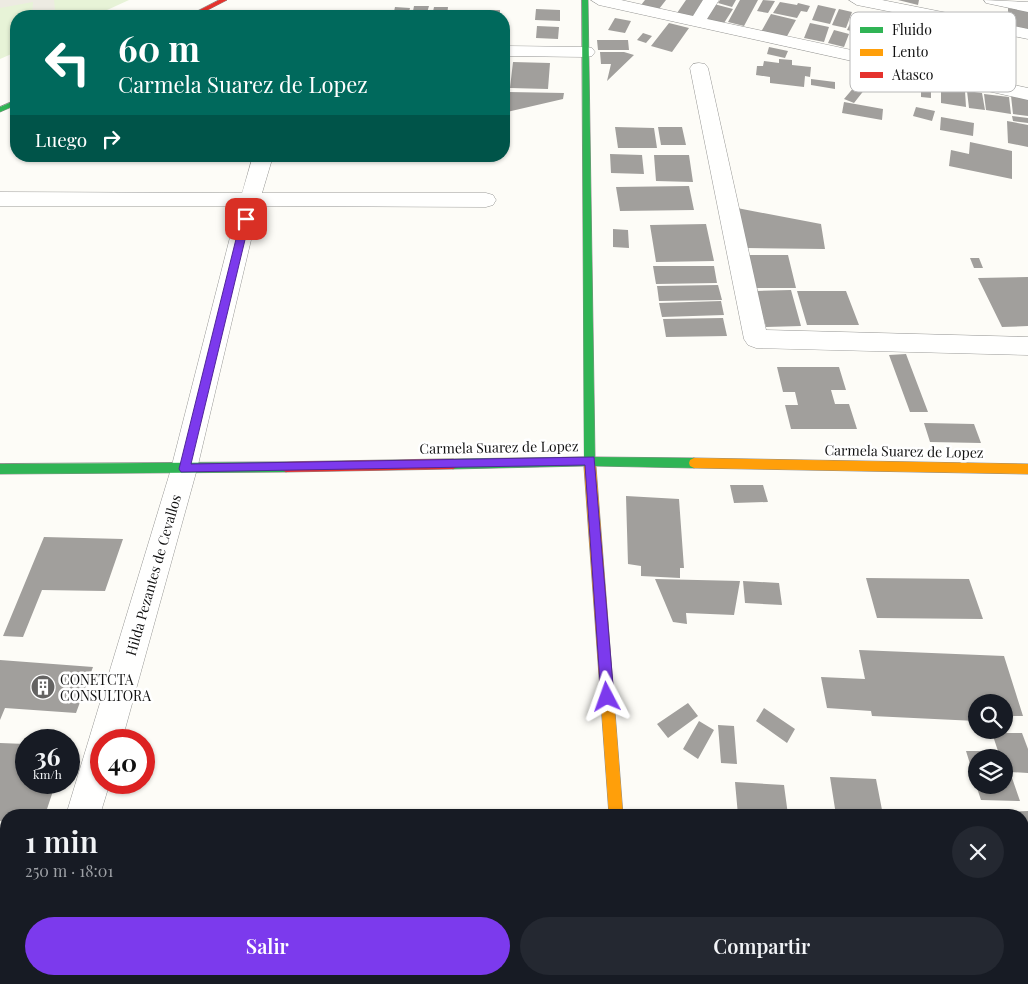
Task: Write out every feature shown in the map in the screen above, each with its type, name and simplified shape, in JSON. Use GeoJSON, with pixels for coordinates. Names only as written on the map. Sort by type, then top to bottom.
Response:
{"type":"FeatureCollection","features":[{"type":"Feature","properties":{"kind":"street"},"geometry":{"type":"LineString","coordinates":[[203,10],[224,0]]}},
{"type":"Feature","properties":{"kind":"street"},"geometry":{"type":"LineString","coordinates":[[585,0],[590,461],[616,809]]}},
{"type":"Feature","properties":{"kind":"street"},"geometry":{"type":"LineString","coordinates":[[599,0],[850,55]]}},
{"type":"Feature","properties":{"kind":"street"},"geometry":{"type":"LineString","coordinates":[[697,22],[711,0]]}},
{"type":"Feature","properties":{"kind":"street"},"geometry":{"type":"LineString","coordinates":[[856,0],[917,12]]}},
{"type":"Feature","properties":{"kind":"street"},"geometry":{"type":"LineString","coordinates":[[992,0],[1028,7]]}},
{"type":"Feature","properties":{"kind":"street"},"geometry":{"type":"LineString","coordinates":[[510,51],[586,52]]}},
{"type":"Feature","properties":{"kind":"street"},"geometry":{"type":"LineString","coordinates":[[699,68],[756,339],[1028,346]]}},
{"type":"Feature","properties":{"kind":"street","name":"Hilda Pezantes de Cevallos"},"geometry":{"type":"LineString","coordinates":[[108,729],[184,469],[250,200],[261,162]]}},
{"type":"Feature","properties":{"kind":"street"},"geometry":{"type":"LineString","coordinates":[[0,199],[486,200]]}},
{"type":"Feature","properties":{"kind":"street","name":"Carmela Suarez de Lopez"},"geometry":{"type":"LineString","coordinates":[[0,469],[184,469],[590,461],[1028,469]]}},
{"type":"Feature","properties":{"kind":"street"},"geometry":{"type":"LineString","coordinates":[[85,809],[90,790]]}},
{"type":"Feature","properties":{"kind":"green space"},"geometry":{"type":"Polygon","coordinates":[[[0,0],[129,0],[107,10],[10,10],[10,55],[0,59],[0,0]]]}},
{"type":"Feature","properties":{"kind":"shaded area"},"geometry":{"type":"Polygon","coordinates":[[[0,0],[54,0],[55,10],[32,10],[33,2],[0,8],[0,0]]]}},
{"type":"Feature","properties":{"kind":"building"},"geometry":{"type":"Polygon","coordinates":[[[645,0],[666,0],[659,9],[641,5],[645,0]]]}},
{"type":"Feature","properties":{"kind":"building"},"geometry":{"type":"Polygon","coordinates":[[[686,0],[703,0],[693,16],[677,13],[686,0]]]}},
{"type":"Feature","properties":{"kind":"building"},"geometry":{"type":"Polygon","coordinates":[[[720,0],[736,0],[732,7],[718,3],[720,0]]]}},
{"type":"Feature","properties":{"kind":"building"},"geometry":{"type":"Polygon","coordinates":[[[740,0],[758,0],[744,26],[728,22],[740,0]]]}},
{"type":"Feature","properties":{"kind":"building"},"geometry":{"type":"Polygon","coordinates":[[[763,0],[775,1],[768,13],[757,11],[763,0]]]}},
{"type":"Feature","properties":{"kind":"building"},"geometry":{"type":"Polygon","coordinates":[[[898,0],[919,0],[918,5],[898,0]]]}},
{"type":"Feature","properties":{"kind":"building"},"geometry":{"type":"Polygon","coordinates":[[[780,2],[810,6],[807,12],[801,11],[797,18],[773,13],[780,2]]]}},
{"type":"Feature","properties":{"kind":"building"},"geometry":{"type":"Polygon","coordinates":[[[714,4],[733,9],[724,23],[705,19],[714,4]]]}},
{"type":"Feature","properties":{"kind":"building"},"geometry":{"type":"Polygon","coordinates":[[[818,5],[836,9],[830,24],[812,20],[818,5]]]}},
{"type":"Feature","properties":{"kind":"building"},"geometry":{"type":"Polygon","coordinates":[[[414,6],[429,6],[428,10],[413,10],[414,6]]]}},
{"type":"Feature","properties":{"kind":"building"},"geometry":{"type":"Polygon","coordinates":[[[395,7],[410,8],[410,10],[394,10],[395,7]]]}},
{"type":"Feature","properties":{"kind":"building"},"geometry":{"type":"Polygon","coordinates":[[[434,7],[448,7],[448,10],[433,10],[434,7]]]}},
{"type":"Feature","properties":{"kind":"building"},"geometry":{"type":"Polygon","coordinates":[[[1008,8],[1028,11],[1028,29],[1016,27],[1016,12],[1008,12],[1008,8]]]}},
{"type":"Feature","properties":{"kind":"building"},"geometry":{"type":"Polygon","coordinates":[[[536,9],[560,10],[560,21],[535,20],[536,9]]]}},
{"type":"Feature","properties":{"kind":"building"},"geometry":{"type":"Polygon","coordinates":[[[839,9],[852,12],[850,12],[846,28],[832,25],[839,9]]]}},
{"type":"Feature","properties":{"kind":"building"},"geometry":{"type":"Polygon","coordinates":[[[771,14],[796,20],[786,38],[761,32],[771,14]]]}},
{"type":"Feature","properties":{"kind":"building"},"geometry":{"type":"Polygon","coordinates":[[[615,18],[631,21],[625,33],[608,30],[615,18]]]}},
{"type":"Feature","properties":{"kind":"building"},"geometry":{"type":"Polygon","coordinates":[[[669,23],[689,28],[672,52],[651,46],[669,23]]]}},
{"type":"Feature","properties":{"kind":"building"},"geometry":{"type":"Polygon","coordinates":[[[810,23],[829,27],[824,42],[804,38],[810,23]]]}},
{"type":"Feature","properties":{"kind":"building"},"geometry":{"type":"Polygon","coordinates":[[[537,26],[559,27],[558,39],[536,38],[537,26]]]}},
{"type":"Feature","properties":{"kind":"building"},"geometry":{"type":"Polygon","coordinates":[[[834,30],[849,34],[844,47],[828,43],[834,30]]]}},
{"type":"Feature","properties":{"kind":"building"},"geometry":{"type":"Polygon","coordinates":[[[643,33],[652,36],[646,43],[637,40],[643,33]]]}},
{"type":"Feature","properties":{"kind":"building"},"geometry":{"type":"Polygon","coordinates":[[[597,40],[628,40],[629,50],[598,50],[597,40]]]}},
{"type":"Feature","properties":{"kind":"building"},"geometry":{"type":"Polygon","coordinates":[[[769,47],[788,51],[785,58],[767,54],[769,47]]]}},
{"type":"Feature","properties":{"kind":"building"},"geometry":{"type":"Polygon","coordinates":[[[600,52],[624,52],[634,55],[607,81],[611,64],[601,64],[600,52]]]}},
{"type":"Feature","properties":{"kind":"building"},"geometry":{"type":"Polygon","coordinates":[[[779,59],[792,60],[792,65],[811,67],[810,77],[805,76],[804,87],[770,83],[770,77],[756,75],[757,66],[763,66],[764,61],[779,63],[779,59]]]}},
{"type":"Feature","properties":{"kind":"building"},"geometry":{"type":"Polygon","coordinates":[[[513,62],[550,63],[548,89],[510,88],[513,62]]]}},
{"type":"Feature","properties":{"kind":"building"},"geometry":{"type":"Polygon","coordinates":[[[811,79],[835,82],[835,89],[811,85],[811,79]]]}},
{"type":"Feature","properties":{"kind":"building"},"geometry":{"type":"Polygon","coordinates":[[[510,92],[564,93],[563,99],[510,111],[510,92]]]}},
{"type":"Feature","properties":{"kind":"building"},"geometry":{"type":"Polygon","coordinates":[[[850,92],[863,92],[854,103],[844,99],[850,92]]]}},
{"type":"Feature","properties":{"kind":"building"},"geometry":{"type":"Polygon","coordinates":[[[921,92],[931,92],[931,98],[921,97],[921,92]]]}},
{"type":"Feature","properties":{"kind":"building"},"geometry":{"type":"Polygon","coordinates":[[[941,92],[965,92],[966,107],[941,103],[941,92]]]}},
{"type":"Feature","properties":{"kind":"building"},"geometry":{"type":"Polygon","coordinates":[[[967,92],[982,93],[985,110],[969,108],[967,92]]]}},
{"type":"Feature","properties":{"kind":"building"},"geometry":{"type":"Polygon","coordinates":[[[984,94],[1009,97],[1011,114],[986,110],[984,94]]]}},
{"type":"Feature","properties":{"kind":"building"},"geometry":{"type":"Polygon","coordinates":[[[1011,96],[1028,99],[1028,116],[1013,114],[1011,96]]]}},
{"type":"Feature","properties":{"kind":"building"},"geometry":{"type":"Polygon","coordinates":[[[844,102],[883,109],[882,120],[842,113],[844,102]]]}},
{"type":"Feature","properties":{"kind":"building"},"geometry":{"type":"Polygon","coordinates":[[[916,107],[935,111],[932,121],[913,116],[916,107]]]}},
{"type":"Feature","properties":{"kind":"building"},"geometry":{"type":"Polygon","coordinates":[[[1012,116],[1028,118],[1028,123],[1013,121],[1012,116]]]}},
{"type":"Feature","properties":{"kind":"building"},"geometry":{"type":"Polygon","coordinates":[[[941,117],[974,123],[973,136],[940,130],[941,117]]]}},
{"type":"Feature","properties":{"kind":"building"},"geometry":{"type":"Polygon","coordinates":[[[1007,121],[1028,125],[1028,147],[1008,143],[1007,121]]]}},
{"type":"Feature","properties":{"kind":"building"},"geometry":{"type":"Polygon","coordinates":[[[615,127],[654,128],[657,148],[618,148],[615,127]]]}},
{"type":"Feature","properties":{"kind":"building"},"geometry":{"type":"Polygon","coordinates":[[[658,127],[682,127],[686,145],[661,145],[658,127]]]}},
{"type":"Feature","properties":{"kind":"building"},"geometry":{"type":"Polygon","coordinates":[[[970,142],[1012,151],[1012,179],[949,166],[951,150],[969,154],[970,142]]]}},
{"type":"Feature","properties":{"kind":"building"},"geometry":{"type":"Polygon","coordinates":[[[610,154],[642,155],[644,174],[611,173],[610,154]]]}},
{"type":"Feature","properties":{"kind":"building"},"geometry":{"type":"Polygon","coordinates":[[[654,155],[689,155],[693,182],[656,181],[654,155]]]}},
{"type":"Feature","properties":{"kind":"building"},"geometry":{"type":"Polygon","coordinates":[[[689,186],[694,210],[620,211],[616,187],[689,186]]]}},
{"type":"Feature","properties":{"kind":"building"},"geometry":{"type":"Polygon","coordinates":[[[737,208],[821,224],[825,249],[746,248],[737,208]]]}},
{"type":"Feature","properties":{"kind":"building"},"geometry":{"type":"Polygon","coordinates":[[[706,224],[714,261],[656,262],[650,225],[706,224]]]}},
{"type":"Feature","properties":{"kind":"building"},"geometry":{"type":"Polygon","coordinates":[[[613,229],[628,230],[629,248],[613,247],[613,229]]]}},
{"type":"Feature","properties":{"kind":"building"},"geometry":{"type":"Polygon","coordinates":[[[747,255],[788,255],[796,288],[755,288],[747,255]]]}},
{"type":"Feature","properties":{"kind":"building"},"geometry":{"type":"Polygon","coordinates":[[[970,258],[979,258],[983,268],[974,268],[970,258]]]}},
{"type":"Feature","properties":{"kind":"building"},"geometry":{"type":"Polygon","coordinates":[[[653,266],[714,266],[717,283],[656,284],[653,266]]]}},
{"type":"Feature","properties":{"kind":"building"},"geometry":{"type":"Polygon","coordinates":[[[1028,277],[1028,326],[1002,327],[978,278],[1028,277]]]}},
{"type":"Feature","properties":{"kind":"building"},"geometry":{"type":"Polygon","coordinates":[[[718,285],[722,300],[659,301],[657,286],[718,285]]]}},
{"type":"Feature","properties":{"kind":"building"},"geometry":{"type":"Polygon","coordinates":[[[791,290],[801,326],[766,327],[756,291],[791,290]]]}},
{"type":"Feature","properties":{"kind":"building"},"geometry":{"type":"Polygon","coordinates":[[[797,291],[846,291],[859,325],[807,325],[797,291]]]}},
{"type":"Feature","properties":{"kind":"building"},"geometry":{"type":"Polygon","coordinates":[[[721,301],[724,315],[662,317],[659,303],[721,301]]]}},
{"type":"Feature","properties":{"kind":"building"},"geometry":{"type":"Polygon","coordinates":[[[723,318],[727,336],[666,337],[663,319],[723,318]]]}},
{"type":"Feature","properties":{"kind":"building"},"geometry":{"type":"Polygon","coordinates":[[[906,354],[928,412],[910,412],[889,355],[906,354]]]}},
{"type":"Feature","properties":{"kind":"building"},"geometry":{"type":"Polygon","coordinates":[[[777,367],[839,367],[846,390],[831,390],[835,404],[849,404],[857,429],[791,429],[785,405],[798,405],[795,392],[783,392],[777,367]]]}},
{"type":"Feature","properties":{"kind":"building"},"geometry":{"type":"Polygon","coordinates":[[[924,423],[974,424],[981,443],[930,442],[924,423]]]}},
{"type":"Feature","properties":{"kind":"building"},"geometry":{"type":"Polygon","coordinates":[[[730,485],[763,485],[768,502],[734,503],[730,485]]]}},
{"type":"Feature","properties":{"kind":"building"},"geometry":{"type":"Polygon","coordinates":[[[626,496],[679,499],[684,568],[680,568],[680,578],[641,576],[641,566],[628,564],[626,496]]]}},
{"type":"Feature","properties":{"kind":"building"},"geometry":{"type":"Polygon","coordinates":[[[44,537],[123,539],[105,591],[42,590],[23,637],[3,636],[44,537]]]}},
{"type":"Feature","properties":{"kind":"building"},"geometry":{"type":"Polygon","coordinates":[[[866,578],[969,579],[983,619],[877,618],[866,578]]]}},
{"type":"Feature","properties":{"kind":"building"},"geometry":{"type":"Polygon","coordinates":[[[655,579],[740,581],[734,615],[686,613],[687,624],[673,622],[655,579]]]}},
{"type":"Feature","properties":{"kind":"building"},"geometry":{"type":"Polygon","coordinates":[[[743,581],[779,583],[782,605],[745,603],[743,581]]]}},
{"type":"Feature","properties":{"kind":"building"},"geometry":{"type":"Polygon","coordinates":[[[859,650],[1004,656],[1023,716],[1013,716],[1013,694],[968,694],[968,721],[872,716],[871,711],[827,708],[821,677],[865,679],[859,650]]]}},
{"type":"Feature","properties":{"kind":"building","name":"CONETCTA CONSULTORA"},"geometry":{"type":"Polygon","coordinates":[[[0,660],[93,667],[76,713],[5,708],[0,720],[0,660]]]}},
{"type":"Feature","properties":{"kind":"building"},"geometry":{"type":"Polygon","coordinates":[[[688,703],[698,716],[668,738],[657,724],[688,703]]]}},
{"type":"Feature","properties":{"kind":"building"},"geometry":{"type":"Polygon","coordinates":[[[764,708],[795,729],[787,743],[756,721],[764,708]]]}},
{"type":"Feature","properties":{"kind":"building"},"geometry":{"type":"Polygon","coordinates":[[[699,721],[714,730],[698,759],[683,749],[699,721]]]}},
{"type":"Feature","properties":{"kind":"building"},"geometry":{"type":"Polygon","coordinates":[[[718,725],[734,726],[737,764],[721,763],[718,725]]]}},
{"type":"Feature","properties":{"kind":"building"},"geometry":{"type":"Polygon","coordinates":[[[1013,733],[1022,733],[1028,749],[1028,773],[1013,772],[1013,749],[997,749],[994,739],[1013,739],[1013,733]]]}},
{"type":"Feature","properties":{"kind":"building"},"geometry":{"type":"Polygon","coordinates":[[[0,743],[15,744],[15,794],[52,794],[47,809],[0,809],[0,743]]]}},
{"type":"Feature","properties":{"kind":"building"},"geometry":{"type":"Polygon","coordinates":[[[830,777],[876,779],[882,809],[835,809],[830,777]]]}},
{"type":"Feature","properties":{"kind":"building"},"geometry":{"type":"Polygon","coordinates":[[[1013,781],[1020,801],[981,800],[979,794],[1013,794],[1013,781]]]}},
{"type":"Feature","properties":{"kind":"building"},"geometry":{"type":"Polygon","coordinates":[[[735,782],[784,785],[787,809],[737,809],[735,782]]]}},
{"type":"Feature","properties":{"kind":"traffic: fast"},"geometry":{"type":"LineString","coordinates":[[585,0],[590,467]]}},
{"type":"Feature","properties":{"kind":"traffic: fast"},"geometry":{"type":"LineString","coordinates":[[0,110],[10,105]]}},
{"type":"Feature","properties":{"kind":"traffic: fast"},"geometry":{"type":"LineString","coordinates":[[453,464],[590,461],[694,463]]}},
{"type":"Feature","properties":{"kind":"traffic: fast"},"geometry":{"type":"LineString","coordinates":[[0,469],[286,467]]}},
{"type":"Feature","properties":{"kind":"traffic: slow"},"geometry":{"type":"LineString","coordinates":[[694,463],[1028,469]]}},
{"type":"Feature","properties":{"kind":"traffic: slow"},"geometry":{"type":"LineString","coordinates":[[590,467],[616,809]]}},
{"type":"Feature","properties":{"kind":"traffic: jam"},"geometry":{"type":"LineString","coordinates":[[203,10],[224,0]]}},
{"type":"Feature","properties":{"kind":"traffic: jam"},"geometry":{"type":"LineString","coordinates":[[286,467],[453,464]]}},
{"type":"Feature","properties":{"kind":"place","name":"CONETCTA CONSULTORA"},"geometry":{"type":"Point","coordinates":[43,687]}},
{"type":"Feature","properties":{"kind":"route"},"geometry":{"type":"LineString","coordinates":[[246,219],[184,469],[590,461],[607,697]]}}]}
